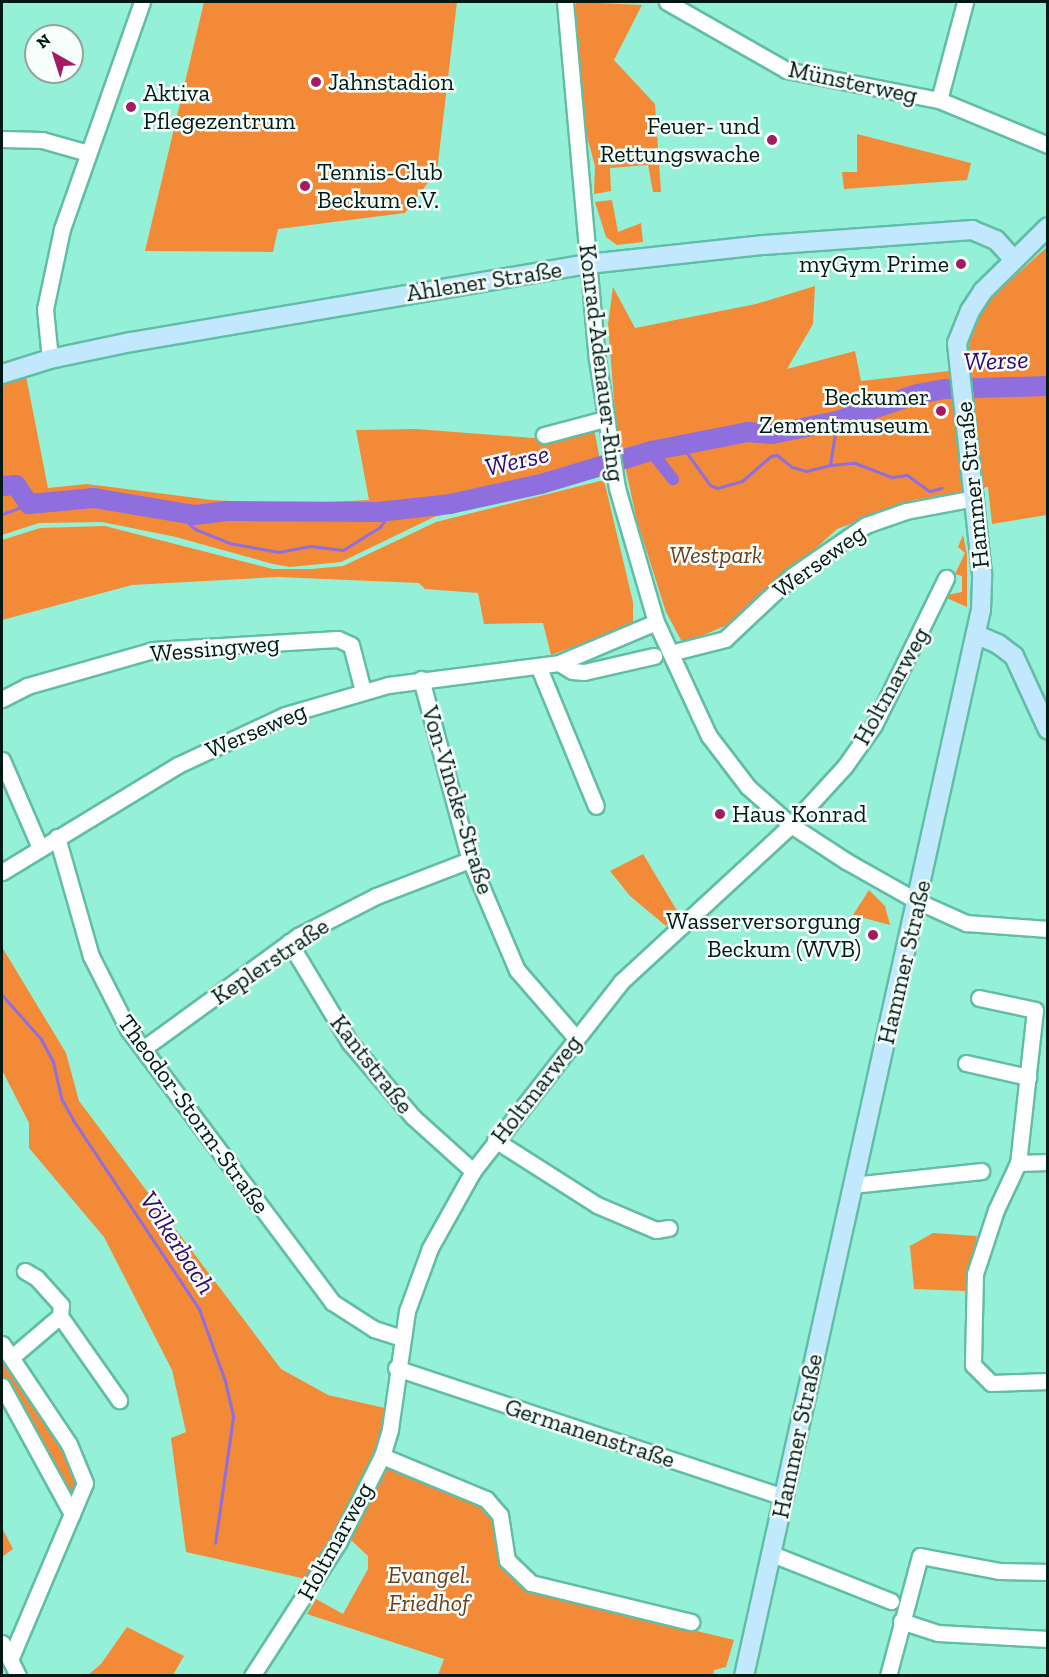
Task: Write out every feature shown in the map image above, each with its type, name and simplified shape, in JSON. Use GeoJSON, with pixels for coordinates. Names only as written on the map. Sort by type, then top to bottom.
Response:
{"type":"FeatureCollection","features":[{"type":"Feature","properties":{"kind":"main road","name":"Hammer Straße"},"geometry":{"type":"LineString","coordinates":[[744,1676],[976,635],[982,574],[957,343],[961,329],[983,291],[1012,258],[1047,227]]}},
{"type":"Feature","properties":{"kind":"main road","name":"Ahlener Straße"},"geometry":{"type":"LineString","coordinates":[[2,374],[50,359],[588,264],[764,245],[972,231],[996,240],[1012,258]]}},
{"type":"Feature","properties":{"kind":"main road"},"geometry":{"type":"LineString","coordinates":[[976,635],[998,644],[1014,656],[1047,730]]}},
{"type":"Feature","properties":{"kind":"street"},"geometry":{"type":"LineString","coordinates":[[50,359],[45,309],[51,271],[88,153],[142,2]]}},
{"type":"Feature","properties":{"kind":"street","name":"Konrad-Adenauer-Ring"},"geometry":{"type":"LineString","coordinates":[[565,2],[604,418],[617,488],[656,622],[709,736],[748,787],[791,825],[917,901],[966,923],[1047,929]]}},
{"type":"Feature","properties":{"kind":"street","name":"Münsterweg"},"geometry":{"type":"LineString","coordinates":[[667,2],[786,70],[939,100],[1047,145]]}},
{"type":"Feature","properties":{"kind":"street"},"geometry":{"type":"LineString","coordinates":[[939,100],[965,2]]}},
{"type":"Feature","properties":{"kind":"street"},"geometry":{"type":"LineString","coordinates":[[2,139],[42,140],[88,153]]}},
{"type":"Feature","properties":{"kind":"street"},"geometry":{"type":"LineString","coordinates":[[544,435],[604,418]]}},
{"type":"Feature","properties":{"kind":"street","name":"Werseweg"},"geometry":{"type":"LineString","coordinates":[[678,651],[712,645],[725,639],[792,576],[866,525],[906,510],[974,498]]}},
{"type":"Feature","properties":{"kind":"street","name":"Holtmarweg"},"geometry":{"type":"LineString","coordinates":[[252,1676],[338,1544],[382,1456],[390,1429],[396,1368],[407,1311],[430,1248],[473,1171],[621,982],[791,825],[845,766],[874,725],[946,578]]}},
{"type":"Feature","properties":{"kind":"street","name":"Werseweg"},"geometry":{"type":"LineString","coordinates":[[2,872],[57,837],[214,747],[285,715],[363,691],[421,680],[539,668],[559,663],[656,622]]}},
{"type":"Feature","properties":{"kind":"street","name":"Wessingweg"},"geometry":{"type":"LineString","coordinates":[[2,699],[27,686],[153,650],[338,639],[351,645],[363,691]]}},
{"type":"Feature","properties":{"kind":"street"},"geometry":{"type":"LineString","coordinates":[[559,663],[572,671],[584,672],[654,656]]}},
{"type":"Feature","properties":{"kind":"street"},"geometry":{"type":"LineString","coordinates":[[539,668],[596,806]]}},
{"type":"Feature","properties":{"kind":"street","name":"Von-Vincke-Straße"},"geometry":{"type":"LineString","coordinates":[[421,680],[470,860],[517,970],[576,1038]]}},
{"type":"Feature","properties":{"kind":"street"},"geometry":{"type":"LineString","coordinates":[[2,760],[40,848]]}},
{"type":"Feature","properties":{"kind":"street","name":"Theodor-Storm-Straße"},"geometry":{"type":"LineString","coordinates":[[57,837],[91,956],[128,1029],[332,1302],[374,1329],[402,1338]]}},
{"type":"Feature","properties":{"kind":"street","name":"Keplerstraße"},"geometry":{"type":"LineString","coordinates":[[144,1048],[289,942],[376,896],[470,860]]}},
{"type":"Feature","properties":{"kind":"street","name":"Kantstraße"},"geometry":{"type":"LineString","coordinates":[[289,942],[350,1043],[413,1117],[473,1171]]}},
{"type":"Feature","properties":{"kind":"street"},"geometry":{"type":"LineString","coordinates":[[980,999],[1035,1010],[1018,1163],[979,1257],[972,1304],[973,1365],[991,1383],[1047,1381]]}},
{"type":"Feature","properties":{"kind":"street"},"geometry":{"type":"LineString","coordinates":[[966,1063],[1028,1077]]}},
{"type":"Feature","properties":{"kind":"street"},"geometry":{"type":"LineString","coordinates":[[495,1140],[597,1205],[656,1230],[669,1228]]}},
{"type":"Feature","properties":{"kind":"street"},"geometry":{"type":"LineString","coordinates":[[1018,1163],[1047,1162]]}},
{"type":"Feature","properties":{"kind":"street"},"geometry":{"type":"LineString","coordinates":[[853,1185],[981,1171]]}},
{"type":"Feature","properties":{"kind":"street"},"geometry":{"type":"LineString","coordinates":[[25,1271],[37,1278],[61,1305],[60,1316],[119,1400]]}},
{"type":"Feature","properties":{"kind":"street"},"geometry":{"type":"LineString","coordinates":[[13,1356],[60,1316]]}},
{"type":"Feature","properties":{"kind":"street"},"geometry":{"type":"LineString","coordinates":[[2,1344],[13,1356],[69,1444],[85,1477],[85,1490],[72,1514],[10,1660]]}},
{"type":"Feature","properties":{"kind":"street","name":"Germanenstraße"},"geometry":{"type":"LineString","coordinates":[[396,1368],[784,1497]]}},
{"type":"Feature","properties":{"kind":"street"},"geometry":{"type":"LineString","coordinates":[[2,1386],[72,1514]]}},
{"type":"Feature","properties":{"kind":"street"},"geometry":{"type":"LineString","coordinates":[[382,1456],[486,1498],[500,1515],[507,1560],[531,1583],[691,1622]]}},
{"type":"Feature","properties":{"kind":"street"},"geometry":{"type":"LineString","coordinates":[[771,1554],[891,1600]]}},
{"type":"Feature","properties":{"kind":"street"},"geometry":{"type":"LineString","coordinates":[[888,1676],[920,1556],[999,1571],[1047,1572]]}},
{"type":"Feature","properties":{"kind":"street"},"geometry":{"type":"LineString","coordinates":[[901,1621],[938,1633],[1047,1639]]}},
{"type":"Feature","properties":{"kind":"street"},"geometry":{"type":"LineString","coordinates":[[2,1643],[18,1676]]}},
{"type":"Feature","properties":{"kind":"green space","name":"Jahnstadion"},"geometry":{"type":"Polygon","coordinates":[[[204,2],[457,2],[437,171],[405,213],[278,229],[273,252],[145,251],[204,2]]]}},
{"type":"Feature","properties":{"kind":"green space"},"geometry":{"type":"Polygon","coordinates":[[[576,2],[642,5],[614,60],[655,104],[661,192],[653,192],[648,165],[610,168],[611,191],[594,194],[595,166],[585,129],[575,42],[576,2]]]}},
{"type":"Feature","properties":{"kind":"green space"},"geometry":{"type":"Polygon","coordinates":[[[857,134],[971,163],[967,180],[844,189],[842,172],[857,172],[857,134]]]}},
{"type":"Feature","properties":{"kind":"green space"},"geometry":{"type":"Polygon","coordinates":[[[612,200],[618,232],[641,223],[643,242],[617,245],[606,237],[595,202],[612,200]]]}},
{"type":"Feature","properties":{"kind":"green space","name":"Westpark"},"geometry":{"type":"Polygon","coordinates":[[[1047,247],[1047,515],[992,524],[988,487],[914,500],[837,529],[736,621],[683,644],[666,612],[637,521],[616,425],[608,325],[613,287],[635,328],[756,304],[815,286],[813,324],[787,369],[855,351],[861,381],[966,369],[971,331],[986,302],[1047,247]]]}},
{"type":"Feature","properties":{"kind":"green space"},"geometry":{"type":"Polygon","coordinates":[[[26,376],[48,488],[87,484],[212,500],[287,504],[369,500],[356,430],[416,429],[546,439],[594,429],[603,475],[434,517],[341,562],[290,567],[176,537],[102,522],[39,523],[2,535],[2,384],[26,376]]]}},
{"type":"Feature","properties":{"kind":"green space"},"geometry":{"type":"Polygon","coordinates":[[[604,480],[633,602],[633,625],[551,655],[543,623],[484,624],[478,593],[425,589],[419,583],[278,577],[132,585],[2,620],[2,540],[40,528],[105,526],[273,569],[312,569],[343,566],[436,522],[604,480]]]}},
{"type":"Feature","properties":{"kind":"green space"},"geometry":{"type":"Polygon","coordinates":[[[963,535],[967,554],[967,607],[942,596],[962,592],[962,576],[955,574],[965,553],[958,547],[963,535]]]}},
{"type":"Feature","properties":{"kind":"green space"},"geometry":{"type":"Polygon","coordinates":[[[643,854],[679,914],[666,926],[630,896],[610,871],[643,854]]]}},
{"type":"Feature","properties":{"kind":"green space"},"geometry":{"type":"Polygon","coordinates":[[[869,890],[885,906],[890,925],[853,915],[869,890]]]}},
{"type":"Feature","properties":{"kind":"green space"},"geometry":{"type":"Polygon","coordinates":[[[2,947],[66,1053],[79,1101],[281,1369],[328,1395],[389,1409],[378,1457],[310,1580],[186,1552],[171,1438],[186,1432],[172,1370],[104,1237],[29,1148],[29,1123],[2,1070],[2,947]]]}},
{"type":"Feature","properties":{"kind":"green space"},"geometry":{"type":"Polygon","coordinates":[[[933,1233],[977,1236],[965,1291],[914,1289],[910,1246],[933,1233]]]}},
{"type":"Feature","properties":{"kind":"green space"},"geometry":{"type":"Polygon","coordinates":[[[2,1351],[31,1389],[81,1481],[72,1503],[2,1382],[2,1351]]]}},
{"type":"Feature","properties":{"kind":"green space","name":"Evangel. Friedhof"},"geometry":{"type":"Polygon","coordinates":[[[385,1463],[485,1502],[492,1512],[500,1550],[531,1591],[734,1640],[726,1667],[714,1670],[713,1675],[438,1675],[444,1659],[307,1614],[316,1599],[343,1614],[368,1569],[368,1556],[350,1539],[385,1463]]]}},
{"type":"Feature","properties":{"kind":"green space"},"geometry":{"type":"Polygon","coordinates":[[[2,1528],[13,1549],[2,1557],[2,1528]]]}},
{"type":"Feature","properties":{"kind":"green space"},"geometry":{"type":"Polygon","coordinates":[[[127,1627],[184,1656],[173,1675],[88,1675],[101,1664],[127,1627]]]}},
{"type":"Feature","properties":{"kind":"waterway","name":"Werse"},"geometry":{"type":"LineString","coordinates":[[2,486],[16,485],[29,504],[94,498],[195,515],[227,511],[378,512],[450,504],[541,484],[651,451],[748,432],[772,434],[837,421],[917,394],[946,389],[1048,386]]}},
{"type":"Feature","properties":{"kind":"waterway"},"geometry":{"type":"LineString","coordinates":[[681,445],[710,485],[717,488],[742,481],[771,456],[777,455],[792,467],[806,471],[830,465],[837,421]]}},
{"type":"Feature","properties":{"kind":"waterway"},"geometry":{"type":"LineString","coordinates":[[651,451],[673,479]]}},
{"type":"Feature","properties":{"kind":"waterway"},"geometry":{"type":"LineString","coordinates":[[830,465],[855,463],[892,477],[907,475],[929,491],[942,488]]}},
{"type":"Feature","properties":{"kind":"waterway"},"geometry":{"type":"LineString","coordinates":[[2,514],[29,504]]}},
{"type":"Feature","properties":{"kind":"waterway"},"geometry":{"type":"LineString","coordinates":[[176,512],[195,529],[229,543],[279,552],[311,546],[343,550],[380,527],[391,511]]}},
{"type":"Feature","properties":{"kind":"waterway","name":"Völkerbach"},"geometry":{"type":"LineString","coordinates":[[2,995],[41,1039],[53,1062],[61,1098],[73,1120],[199,1309],[225,1381],[233,1417],[215,1543]]}},
{"type":"Feature","properties":{"kind":"place","name":"Jahnstadion"},"geometry":{"type":"Point","coordinates":[316,82]}},
{"type":"Feature","properties":{"kind":"place","name":"Aktiva Pflegezentrum"},"geometry":{"type":"Point","coordinates":[131,107]}},
{"type":"Feature","properties":{"kind":"place","name":"Feuer- und Rettungswache"},"geometry":{"type":"Point","coordinates":[772,140]}},
{"type":"Feature","properties":{"kind":"place","name":"Tennis-Club Beckum e.V."},"geometry":{"type":"Point","coordinates":[305,186]}},
{"type":"Feature","properties":{"kind":"place","name":"myGym Prime"},"geometry":{"type":"Point","coordinates":[961,264]}},
{"type":"Feature","properties":{"kind":"place","name":"Beckumer Zementmuseum"},"geometry":{"type":"Point","coordinates":[941,411]}},
{"type":"Feature","properties":{"kind":"place","name":"Haus Konrad"},"geometry":{"type":"Point","coordinates":[720,814]}},
{"type":"Feature","properties":{"kind":"place","name":"Wasserversorgung Beckum (WVB)"},"geometry":{"type":"Point","coordinates":[873,935]}}]}
